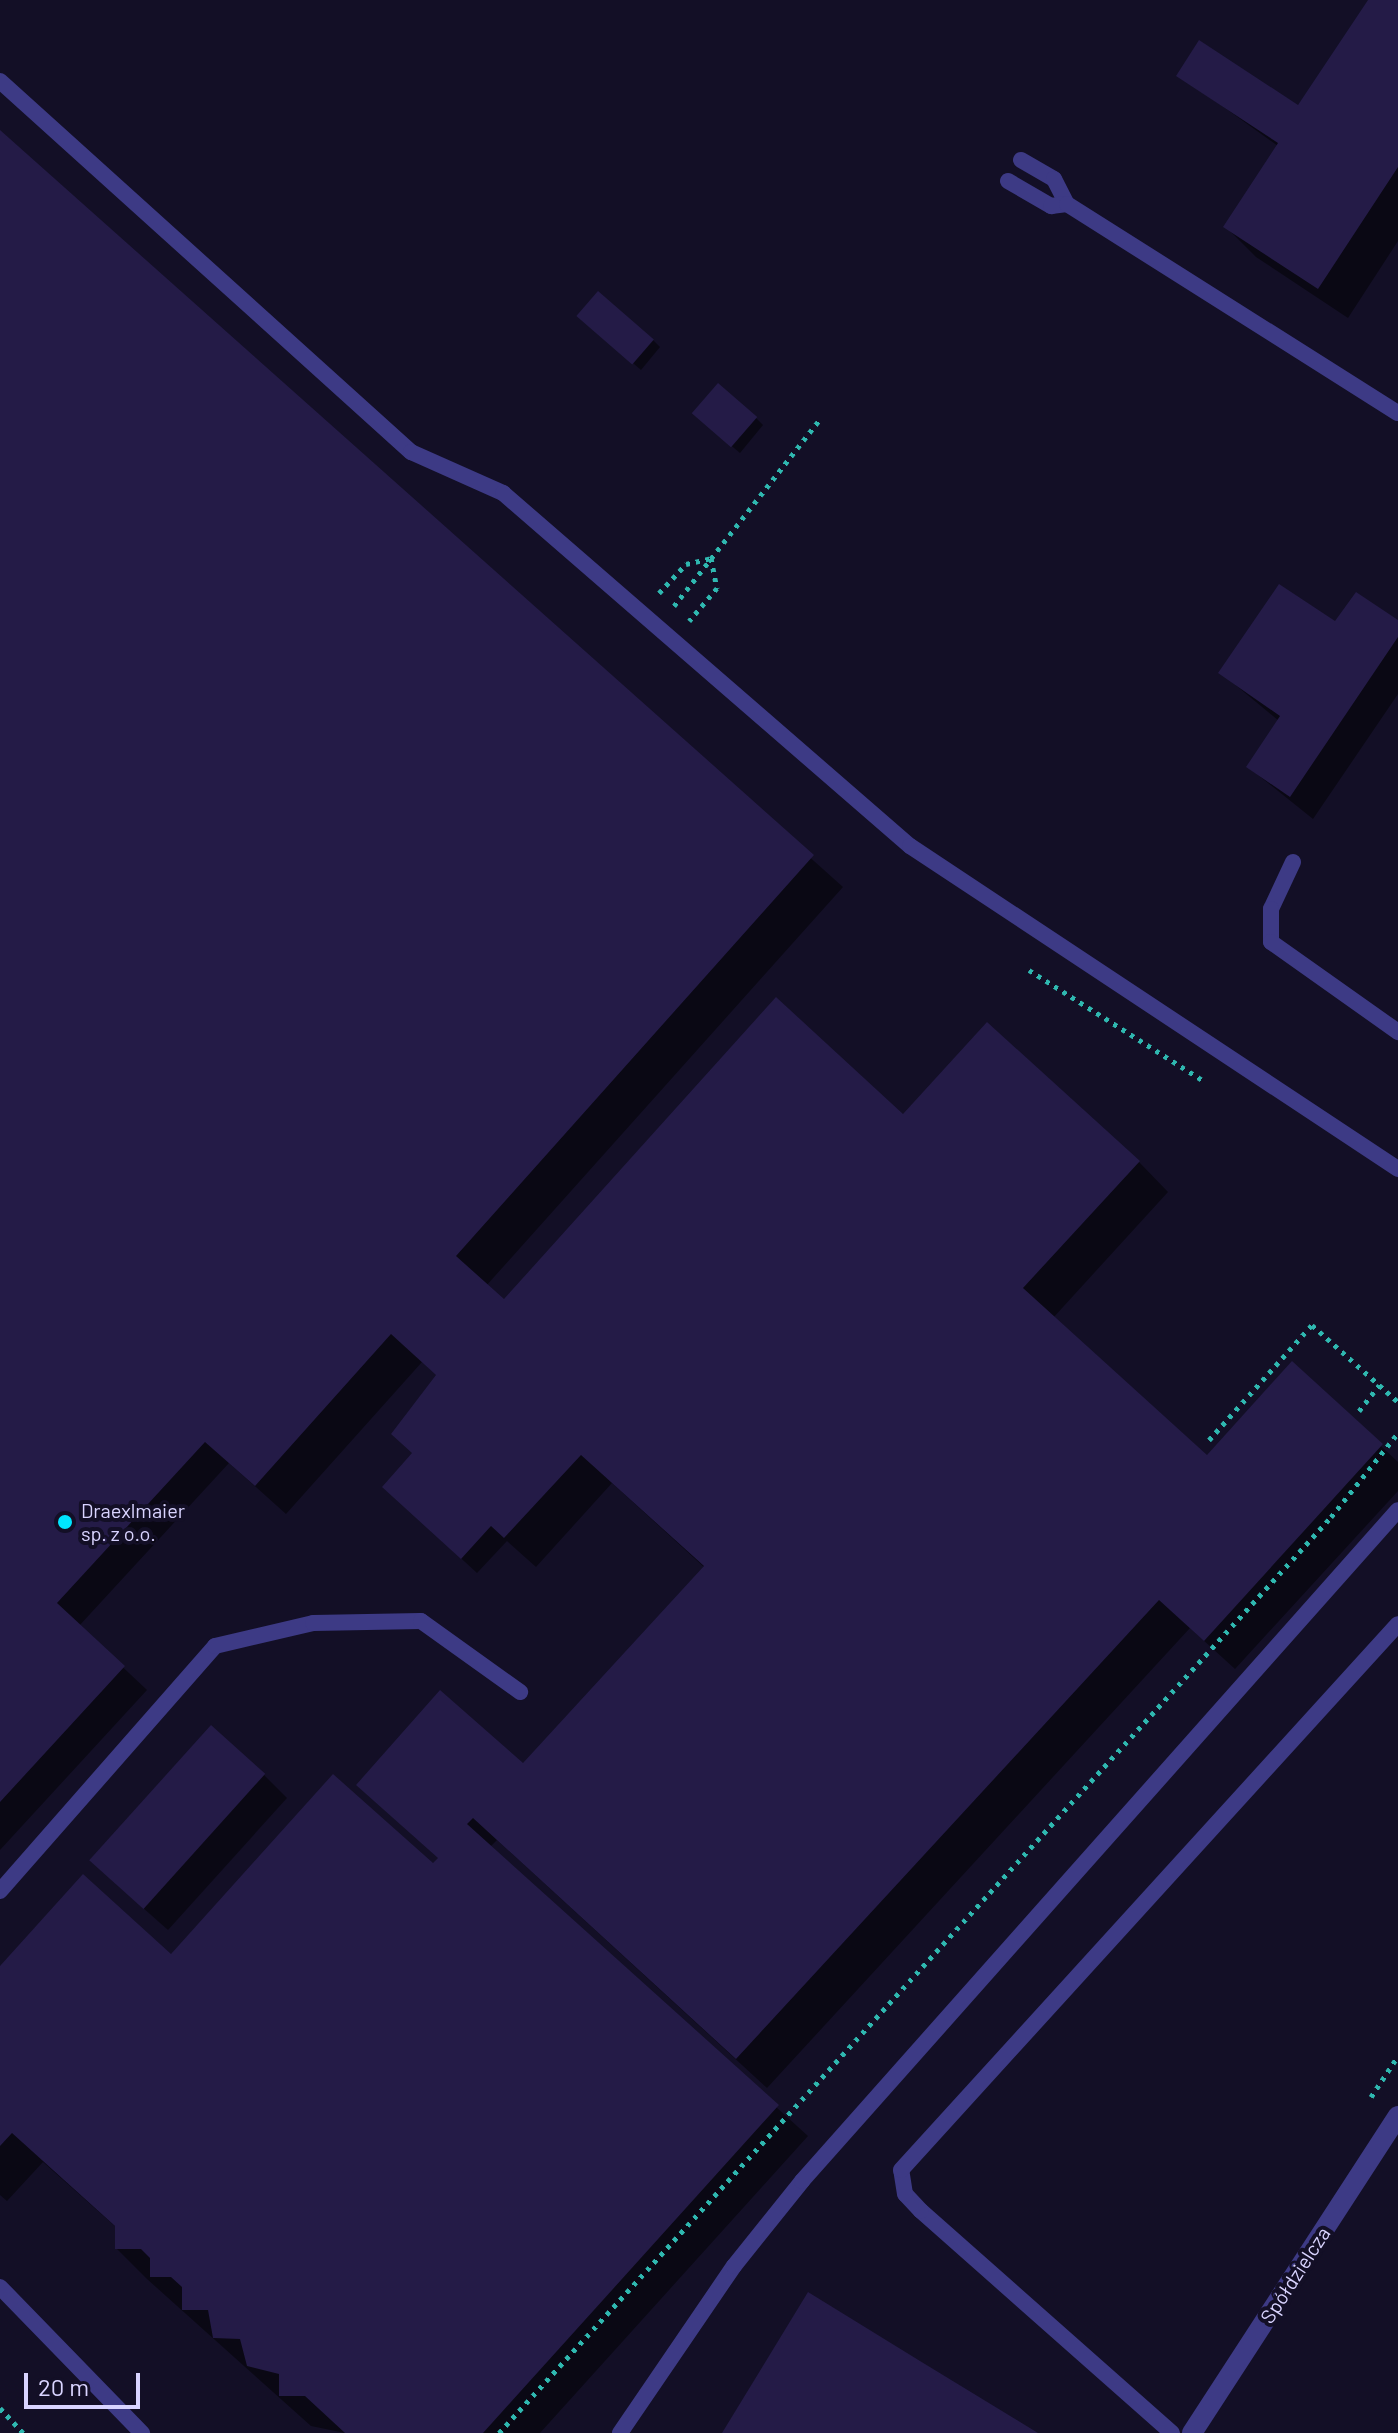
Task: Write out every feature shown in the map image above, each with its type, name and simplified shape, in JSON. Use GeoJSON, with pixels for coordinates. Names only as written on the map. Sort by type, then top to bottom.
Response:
{"type":"FeatureCollection","features":[{"type":"Feature","properties":{"kind":"street","name":"Spółdzielcza"},"geometry":{"type":"LineString","coordinates":[[1192,2433],[1398,2116]]}},
{"type":"Feature","properties":{"kind":"lane"},"geometry":{"type":"LineString","coordinates":[[0,81],[411,452],[503,493],[910,846],[1398,1169]]}},
{"type":"Feature","properties":{"kind":"lane"},"geometry":{"type":"LineString","coordinates":[[1021,160],[1054,179],[1067,204],[1398,413]]}},
{"type":"Feature","properties":{"kind":"lane"},"geometry":{"type":"LineString","coordinates":[[1008,181],[1051,206],[1067,204]]}},
{"type":"Feature","properties":{"kind":"lane"},"geometry":{"type":"LineString","coordinates":[[1293,862],[1271,909],[1271,942],[1398,1032]]}},
{"type":"Feature","properties":{"kind":"lane"},"geometry":{"type":"LineString","coordinates":[[620,2433],[734,2266],[802,2181],[1398,1510]]}},
{"type":"Feature","properties":{"kind":"lane"},"geometry":{"type":"LineString","coordinates":[[0,1891],[215,1646],[313,1623],[421,1621],[520,1692]]}},
{"type":"Feature","properties":{"kind":"lane"},"geometry":{"type":"LineString","coordinates":[[1172,2433],[921,2211],[905,2194],[901,2170],[1398,1624]]}},
{"type":"Feature","properties":{"kind":"lane"},"geometry":{"type":"LineString","coordinates":[[0,2287],[142,2433]]}},
{"type":"Feature","properties":{"kind":"path"},"geometry":{"type":"LineString","coordinates":[[665,616],[820,419]]}},
{"type":"Feature","properties":{"kind":"path"},"geometry":{"type":"LineString","coordinates":[[650,602],[686,564],[711,558]]}},
{"type":"Feature","properties":{"kind":"path"},"geometry":{"type":"LineString","coordinates":[[681,630],[717,588],[711,558]]}},
{"type":"Feature","properties":{"kind":"path"},"geometry":{"type":"LineString","coordinates":[[1029,970],[1202,1080]]}},
{"type":"Feature","properties":{"kind":"path"},"geometry":{"type":"LineString","coordinates":[[1209,1440],[1312,1325],[1398,1402]]}},
{"type":"Feature","properties":{"kind":"path"},"geometry":{"type":"LineString","coordinates":[[1359,1411],[1379,1385]]}},
{"type":"Feature","properties":{"kind":"path"},"geometry":{"type":"LineString","coordinates":[[499,2433],[1321,1528],[1398,1433]]}},
{"type":"Feature","properties":{"kind":"path"},"geometry":{"type":"LineString","coordinates":[[0,2408],[23,2433]]}},
{"type":"Feature","properties":{"kind":"building"},"geometry":{"type":"Polygon","coordinates":[[[1368,0],[1398,0],[1398,167],[1318,289],[1223,227],[1278,143],[1176,76],[1199,40],[1298,105],[1368,0]]]}},
{"type":"Feature","properties":{"kind":"building"},"geometry":{"type":"Polygon","coordinates":[[[0,130],[814,855],[456,1256],[504,1299],[776,997],[903,1114],[987,1022],[1140,1161],[1023,1288],[1207,1455],[1292,1361],[1383,1444],[1204,1641],[1159,1600],[736,2059],[473,1818],[467,1824],[779,2105],[483,2433],[345,2433],[305,2396],[279,2396],[279,2374],[247,2366],[240,2339],[213,2338],[208,2310],[182,2310],[182,2287],[171,2277],[150,2277],[150,2258],[141,2249],[115,2249],[115,2226],[12,2133],[0,2146],[0,1966],[83,1874],[171,1954],[333,1774],[433,1863],[438,1858],[356,1785],[440,1690],[523,1763],[704,1566],[581,1455],[504,1538],[491,1526],[461,1559],[382,1487],[412,1453],[391,1434],[436,1375],[391,1334],[255,1486],[205,1442],[57,1603],[125,1666],[0,1802],[0,130]]]}},
{"type":"Feature","properties":{"kind":"building"},"geometry":{"type":"Polygon","coordinates":[[[598,291],[654,340],[632,364],[576,316],[598,291]]]}},
{"type":"Feature","properties":{"kind":"building"},"geometry":{"type":"Polygon","coordinates":[[[718,383],[757,417],[731,447],[692,413],[718,383]]]}},
{"type":"Feature","properties":{"kind":"building"},"geometry":{"type":"Polygon","coordinates":[[[1279,584],[1335,621],[1356,592],[1398,620],[1398,637],[1290,797],[1246,767],[1280,716],[1218,673],[1279,584]]]}},
{"type":"Feature","properties":{"kind":"building"},"geometry":{"type":"Polygon","coordinates":[[[211,1725],[265,1774],[143,1909],[89,1860],[211,1725]]]}},
{"type":"Feature","properties":{"kind":"building"},"geometry":{"type":"Polygon","coordinates":[[[808,2292],[920,2361],[1038,2433],[722,2433],[808,2292]]]}},
{"type":"Feature","properties":{"kind":"place","name":"Draexlmaier sp. z o.o."},"geometry":{"type":"Point","coordinates":[65,1522]}}]}
